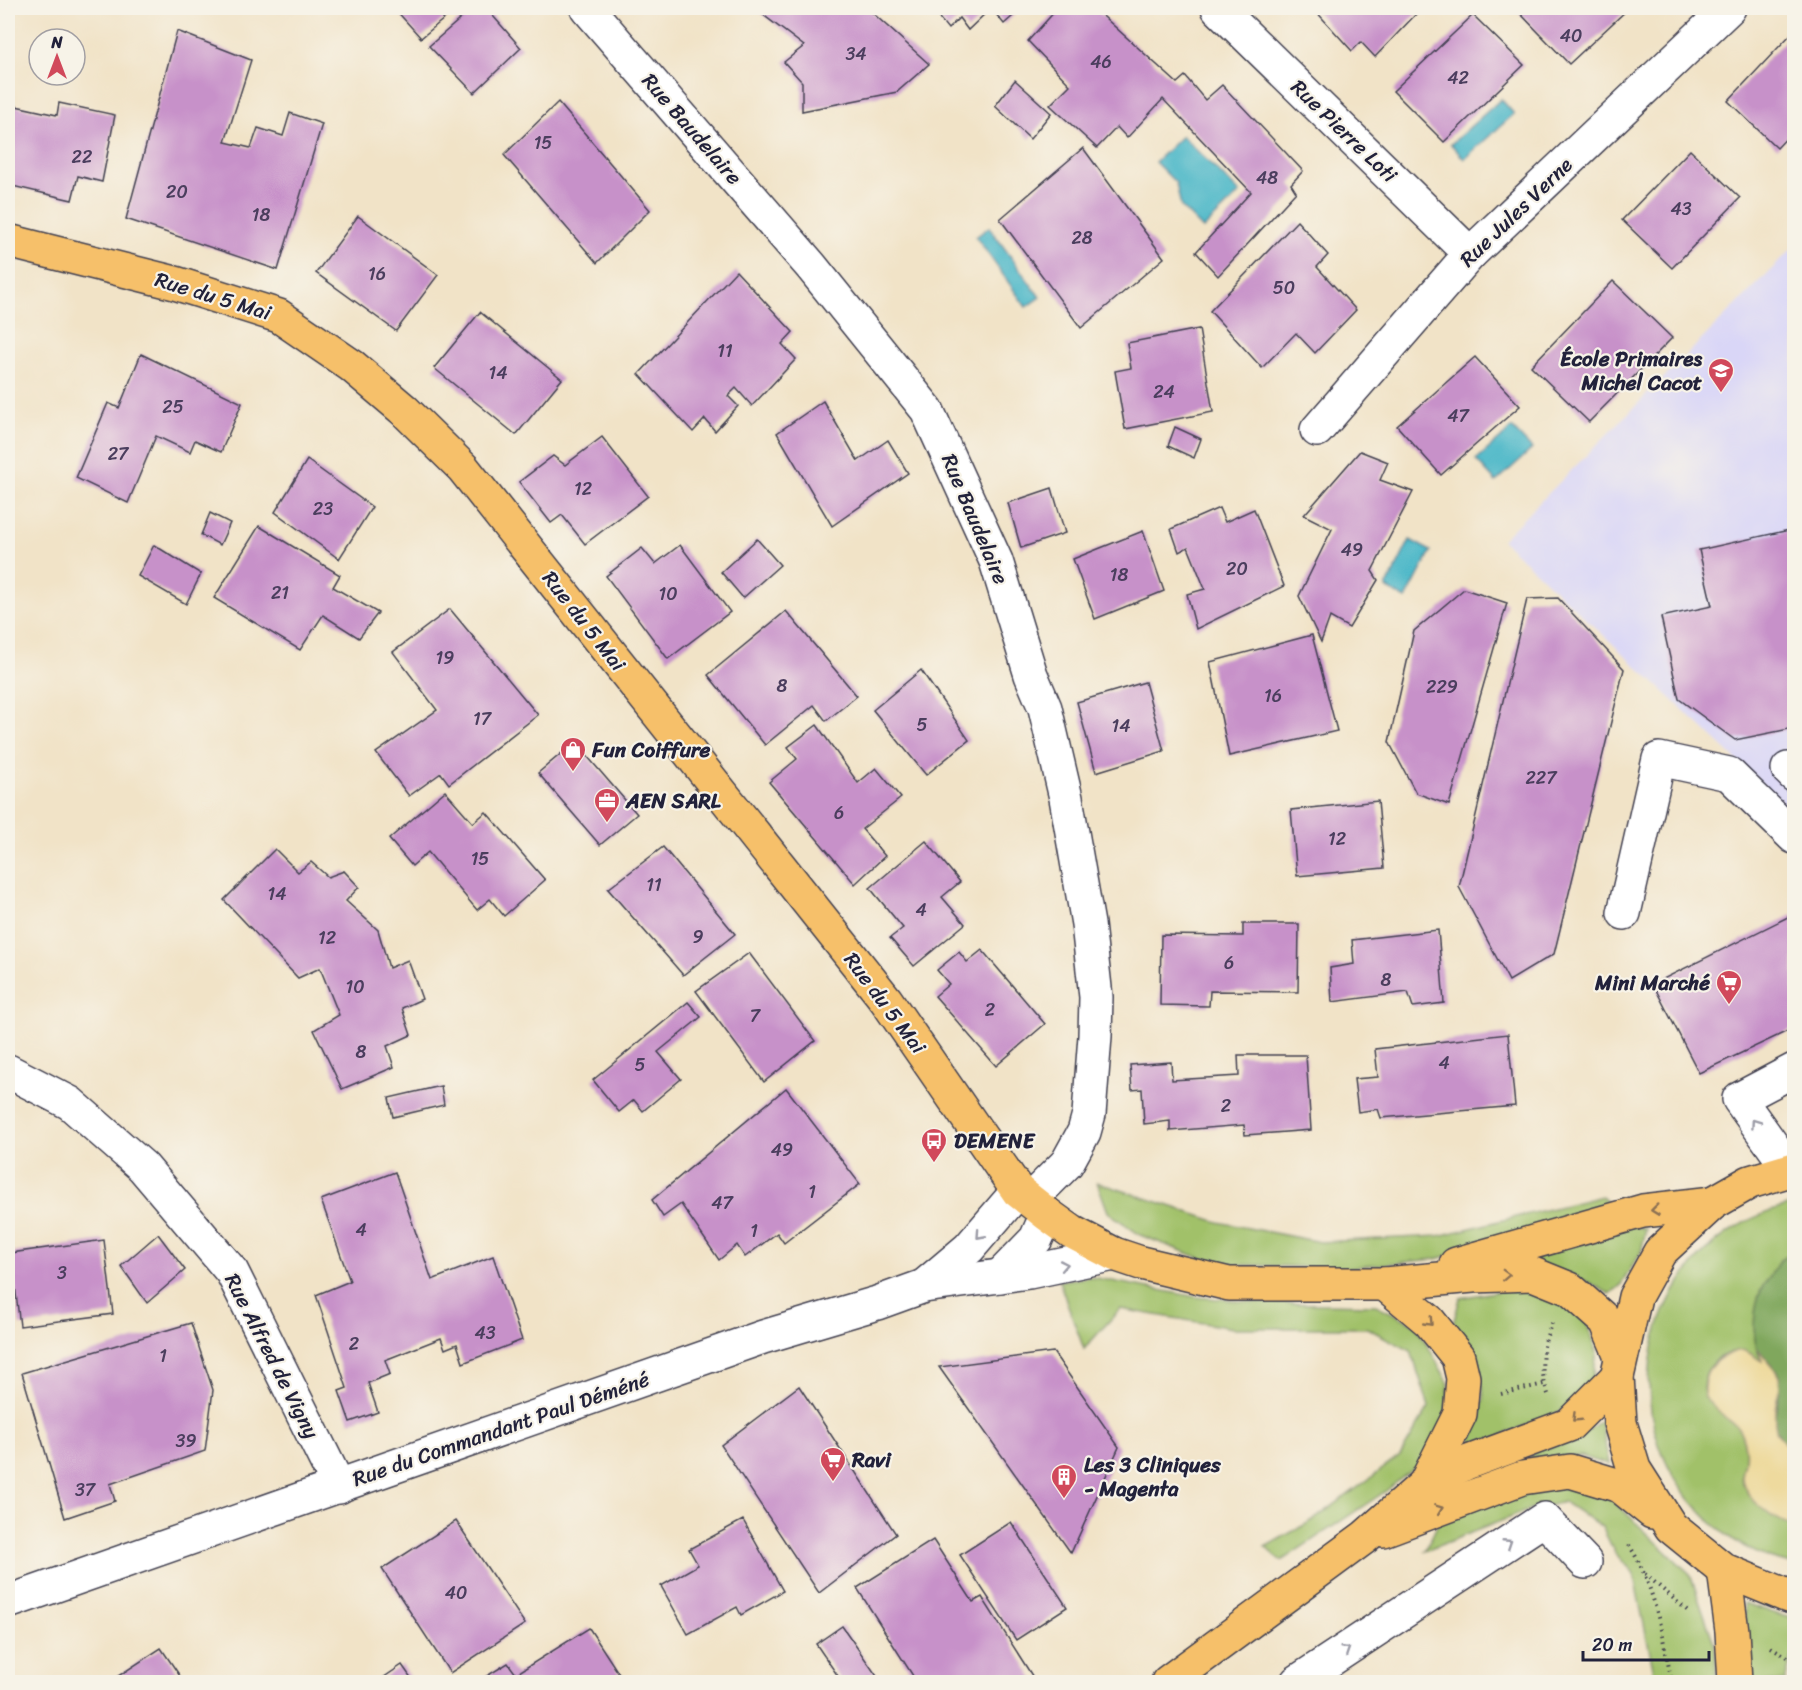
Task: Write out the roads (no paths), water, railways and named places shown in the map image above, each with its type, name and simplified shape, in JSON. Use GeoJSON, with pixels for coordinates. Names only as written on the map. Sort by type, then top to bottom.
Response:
{"type":"FeatureCollection","features":[{"type":"Feature","properties":{"kind":"main road","name":"Rue du 5 Mai"},"geometry":{"type":"LineString","coordinates":[[8,241],[175,283],[279,316],[352,366],[404,410],[463,468],[886,1000],[1032,1202]]}},
{"type":"Feature","properties":{"kind":"main road"},"geometry":{"type":"LineString","coordinates":[[1671,1527],[1634,1469],[1620,1423],[1619,1366],[1635,1297],[1660,1252],[1713,1203],[1750,1182],[1792,1170]]}},
{"type":"Feature","properties":{"kind":"main road"},"geometry":{"type":"LineString","coordinates":[[1032,1202],[1072,1232],[1114,1254],[1141,1263],[1229,1284],[1385,1284],[1473,1276],[1533,1274],[1570,1288],[1606,1321],[1619,1366]]}},
{"type":"Feature","properties":{"kind":"main road"},"geometry":{"type":"LineString","coordinates":[[1385,1284],[1643,1211],[1713,1203]]}},
{"type":"Feature","properties":{"kind":"main road"},"geometry":{"type":"LineString","coordinates":[[1385,1284],[1429,1321],[1458,1357],[1463,1378],[1460,1414],[1425,1484]]}},
{"type":"Feature","properties":{"kind":"main road"},"geometry":{"type":"LineString","coordinates":[[1168,1683],[1365,1537],[1425,1484],[1466,1463],[1569,1425],[1619,1366]]}},
{"type":"Feature","properties":{"kind":"main road"},"geometry":{"type":"LineString","coordinates":[[1365,1537],[1522,1478],[1570,1471],[1620,1486],[1724,1570],[1788,1596],[1794,1596]]}},
{"type":"Feature","properties":{"kind":"main road"},"geometry":{"type":"LineString","coordinates":[[1724,1570],[1732,1631],[1735,1683]]}},
{"type":"Feature","properties":{"kind":"street","name":"Rue Baudelaire"},"geometry":{"type":"LineString","coordinates":[[587,8],[811,266],[927,410],[996,561],[1031,675],[1045,708],[1066,798],[1088,924],[1096,997],[1089,1114],[1084,1132],[1067,1163],[1032,1202]]}},
{"type":"Feature","properties":{"kind":"street","name":"Rue Pierre Loti"},"geometry":{"type":"LineString","coordinates":[[1218,8],[1470,255]]}},
{"type":"Feature","properties":{"kind":"street","name":"Rue Jules Verne"},"geometry":{"type":"LineString","coordinates":[[1317,430],[1470,255],[1729,8]]}},
{"type":"Feature","properties":{"kind":"street"},"geometry":{"type":"LineString","coordinates":[[1624,913],[1659,759],[1729,774],[1794,837]]}},
{"type":"Feature","properties":{"kind":"street"},"geometry":{"type":"LineString","coordinates":[[1792,1170],[1739,1099],[1794,1070]]}},
{"type":"Feature","properties":{"kind":"street","name":"Rue Alfred de Vigny"},"geometry":{"type":"LineString","coordinates":[[8,1071],[70,1102],[143,1167],[232,1272],[339,1487]]}},
{"type":"Feature","properties":{"kind":"street"},"geometry":{"type":"LineString","coordinates":[[1000,1276],[1035,1239],[1032,1202]]}},
{"type":"Feature","properties":{"kind":"street"},"geometry":{"type":"LineString","coordinates":[[924,1286],[969,1248],[1032,1202]]}},
{"type":"Feature","properties":{"kind":"street","name":"Rue du Commandant Paul Déméné"},"geometry":{"type":"LineString","coordinates":[[8,1602],[764,1337],[877,1303],[924,1286],[1000,1276],[1114,1254]]}},
{"type":"Feature","properties":{"kind":"street"},"geometry":{"type":"LineString","coordinates":[[1297,1683],[1544,1519],[1585,1562]]}},
{"type":"Feature","properties":{"kind":"water"},"geometry":{"type":"Polygon","coordinates":[[[1501,99],[1514,114],[1464,159],[1451,144],[1501,99]]]}},
{"type":"Feature","properties":{"kind":"water"},"geometry":{"type":"Polygon","coordinates":[[[1182,136],[1240,193],[1203,229],[1181,207],[1176,183],[1155,162],[1182,136]]]}},
{"type":"Feature","properties":{"kind":"water"},"geometry":{"type":"Polygon","coordinates":[[[989,227],[1040,297],[1026,307],[976,237],[989,227]]]}},
{"type":"Feature","properties":{"kind":"water"},"geometry":{"type":"Polygon","coordinates":[[[1512,428],[1532,449],[1496,482],[1476,460],[1512,428]]]}},
{"type":"Feature","properties":{"kind":"water"},"geometry":{"type":"Polygon","coordinates":[[[1410,540],[1431,551],[1406,599],[1386,588],[1410,540]]]}},
{"type":"Feature","properties":{"kind":"place","name":"École Primaires Michel Cacot"},"geometry":{"type":"Point","coordinates":[1721,394]}},
{"type":"Feature","properties":{"kind":"place","name":"Fun Coiffure"},"geometry":{"type":"Point","coordinates":[573,773]}},
{"type":"Feature","properties":{"kind":"place","name":"AEN SARL"},"geometry":{"type":"Point","coordinates":[607,824]}},
{"type":"Feature","properties":{"kind":"place","name":"Mini Marché"},"geometry":{"type":"Point","coordinates":[1729,1006]}},
{"type":"Feature","properties":{"kind":"place","name":"DEMENE"},"geometry":{"type":"Point","coordinates":[934,1164]}},
{"type":"Feature","properties":{"kind":"place","name":"Ravi"},"geometry":{"type":"Point","coordinates":[833,1483]}},
{"type":"Feature","properties":{"kind":"place","name":"Les 3 Cliniques - Magenta"},"geometry":{"type":"Point","coordinates":[1064,1500]}}]}
